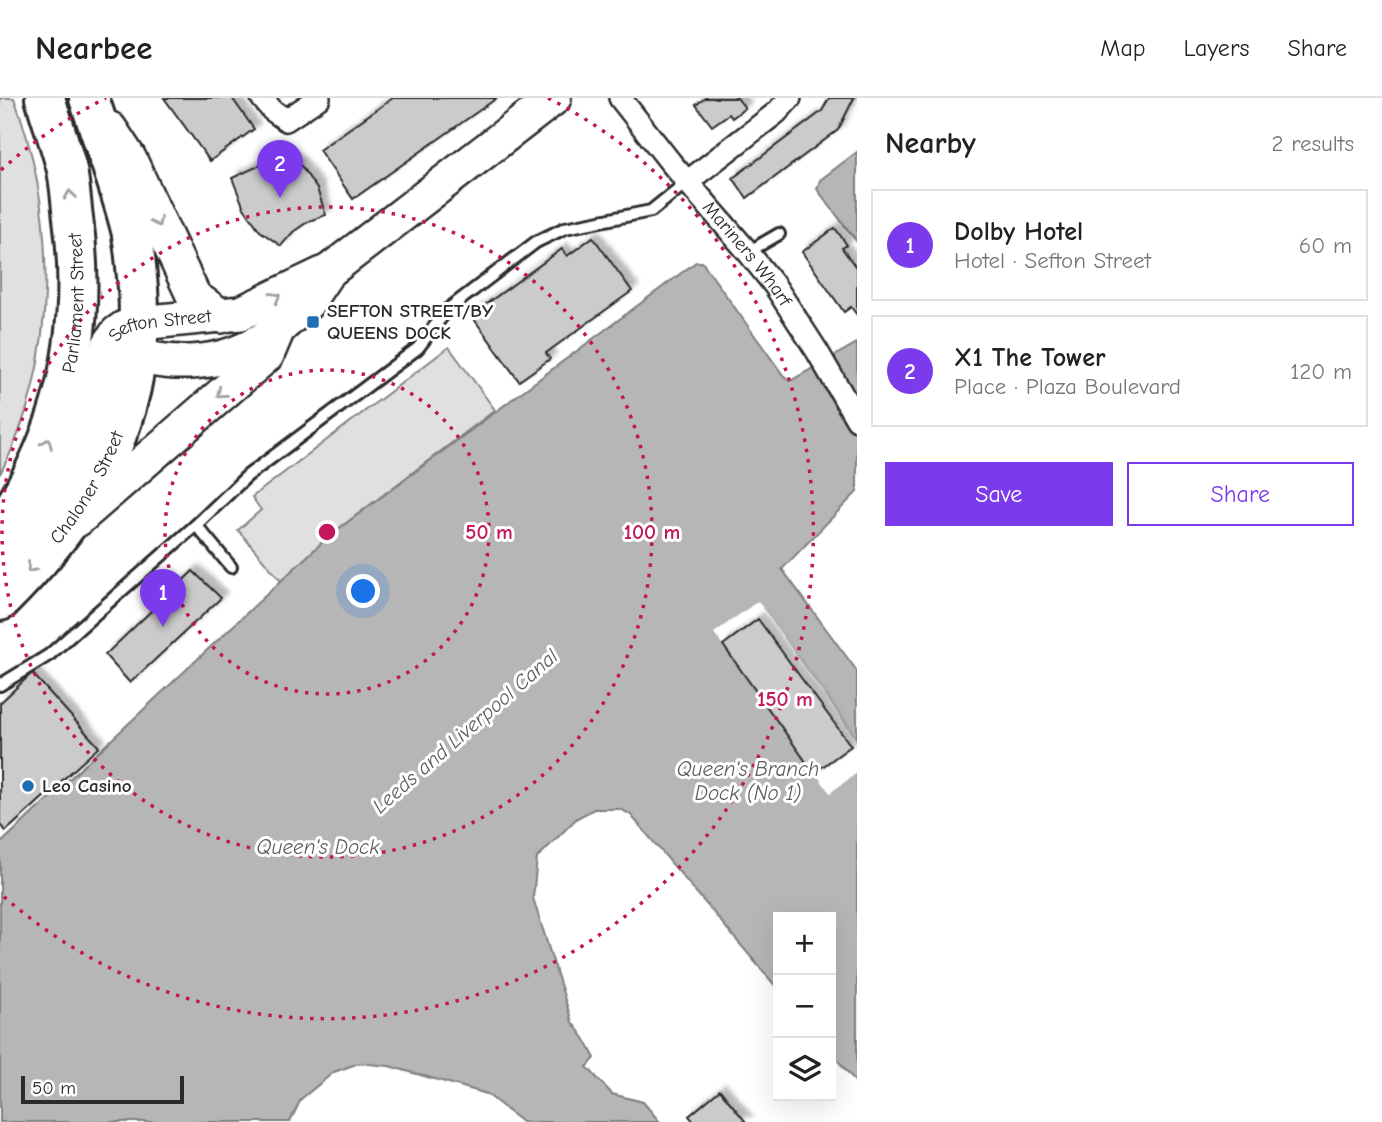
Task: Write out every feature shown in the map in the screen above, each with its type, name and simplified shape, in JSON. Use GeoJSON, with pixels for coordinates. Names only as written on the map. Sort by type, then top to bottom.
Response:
{"type":"FeatureCollection","features":[{"type":"Feature","properties":{"kind":"highway","name":"Parliament Street"},"geometry":{"type":"LineString","coordinates":[[9,516],[40,461],[57,417],[69,378],[78,305],[78,250],[67,171],[45,98]]}},
{"type":"Feature","properties":{"kind":"highway"},"geometry":{"type":"LineString","coordinates":[[90,98],[131,230],[136,262],[129,341]]}},
{"type":"Feature","properties":{"kind":"highway","name":"Chaloner Street"},"geometry":{"type":"LineString","coordinates":[[0,601],[61,534],[90,492],[114,444],[125,415],[129,341]]}},
{"type":"Feature","properties":{"kind":"main road"},"geometry":{"type":"LineString","coordinates":[[90,98],[129,158],[194,297],[221,316]]}},
{"type":"Feature","properties":{"kind":"main road","name":"Sefton Street"},"geometry":{"type":"LineString","coordinates":[[0,562],[34,525],[74,456],[89,422],[100,385],[129,341],[241,313],[329,271],[554,98]]}},
{"type":"Feature","properties":{"kind":"main road","name":"Sefton Street"},"geometry":{"type":"LineString","coordinates":[[61,534],[267,355],[278,329],[307,303],[329,271]]}},
{"type":"Feature","properties":{"kind":"main road"},"geometry":{"type":"LineString","coordinates":[[78,305],[94,329],[184,363],[229,356],[254,347],[278,329]]}},
{"type":"Feature","properties":{"kind":"street"},"geometry":{"type":"LineString","coordinates":[[262,98],[286,120],[319,98]]}},
{"type":"Feature","properties":{"kind":"street","name":"Mariners Wharf"},"geometry":{"type":"LineString","coordinates":[[620,98],[687,182],[748,252],[795,315],[857,420]]}},
{"type":"Feature","properties":{"kind":"street"},"geometry":{"type":"LineString","coordinates":[[687,182],[776,113],[790,98]]}},
{"type":"Feature","properties":{"kind":"lane"},"geometry":{"type":"LineString","coordinates":[[0,685],[49,655],[247,475],[418,348],[447,310],[536,242],[565,228],[651,211],[687,182]]}},
{"type":"Feature","properties":{"kind":"lane"},"geometry":{"type":"LineString","coordinates":[[748,252],[779,234]]}},
{"type":"Feature","properties":{"kind":"lane"},"geometry":{"type":"LineString","coordinates":[[195,525],[231,567]]}},
{"type":"Feature","properties":{"kind":"shaded area"},"geometry":{"type":"Polygon","coordinates":[[[0,98],[14,98],[28,143],[44,238],[45,288],[42,337],[33,385],[19,431],[0,474],[0,98]]]}},
{"type":"Feature","properties":{"kind":"shaded area"},"geometry":{"type":"Polygon","coordinates":[[[449,347],[495,410],[329,536],[281,581],[238,530],[261,510],[252,497],[449,347]]]}},
{"type":"Feature","properties":{"kind":"water"},"geometry":{"type":"Polygon","coordinates":[[[857,152],[857,242],[817,189],[820,180],[857,152]]]}},
{"type":"Feature","properties":{"kind":"water","name":"Queen's Dock"},"geometry":{"type":"Polygon","coordinates":[[[696,262],[702,262],[790,381],[857,343],[857,492],[782,569],[857,671],[857,1084],[836,1058],[836,912],[773,912],[773,983],[630,814],[620,809],[594,809],[577,818],[537,858],[533,898],[572,1022],[595,1058],[587,1067],[612,1094],[643,1102],[660,1122],[522,1122],[487,1094],[389,1066],[359,1063],[334,1072],[301,1099],[290,1122],[0,1122],[0,844],[329,536],[696,262]]]}},
{"type":"Feature","properties":{"kind":"pier"},"geometry":{"type":"Polygon","coordinates":[[[758,601],[857,741],[857,773],[830,793],[714,633],[758,601]]]}},
{"type":"Feature","properties":{"kind":"building"},"geometry":{"type":"Polygon","coordinates":[[[164,98],[232,98],[254,129],[210,161],[164,98]]]}},
{"type":"Feature","properties":{"kind":"building"},"geometry":{"type":"Polygon","coordinates":[[[393,98],[497,98],[353,199],[319,150],[393,98]]]}},
{"type":"Feature","properties":{"kind":"building"},"geometry":{"type":"Polygon","coordinates":[[[705,98],[737,98],[745,108],[732,118],[729,114],[712,126],[696,105],[705,98]]]}},
{"type":"Feature","properties":{"kind":"building"},"geometry":{"type":"Polygon","coordinates":[[[829,98],[854,98],[838,130],[747,198],[733,178],[822,111],[829,98]]]}},
{"type":"Feature","properties":{"kind":"building"},"geometry":{"type":"Polygon","coordinates":[[[275,146],[301,166],[317,189],[326,215],[309,221],[293,232],[281,246],[260,231],[244,208],[232,178],[261,165],[275,146]]]}},
{"type":"Feature","properties":{"kind":"building"},"geometry":{"type":"Polygon","coordinates":[[[835,228],[847,245],[842,248],[857,269],[857,315],[851,307],[844,312],[802,252],[835,228]]]}},
{"type":"Feature","properties":{"kind":"building"},"geometry":{"type":"Polygon","coordinates":[[[593,237],[632,291],[546,353],[550,359],[519,381],[471,315],[562,249],[567,256],[593,237]]]}},
{"type":"Feature","properties":{"kind":"building"},"geometry":{"type":"Polygon","coordinates":[[[193,571],[221,598],[130,683],[105,655],[193,571]]]}},
{"type":"Feature","properties":{"kind":"building"},"geometry":{"type":"Polygon","coordinates":[[[758,619],[851,746],[814,773],[723,645],[758,619]]]}},
{"type":"Feature","properties":{"kind":"building","name":"Leo Casino"},"geometry":{"type":"Polygon","coordinates":[[[32,673],[99,747],[6,831],[0,825],[0,703],[32,673]]]}},
{"type":"Feature","properties":{"kind":"building"},"geometry":{"type":"Polygon","coordinates":[[[720,1090],[746,1122],[694,1122],[689,1116],[720,1090]]]}},
{"type":"Feature","properties":{"kind":"place","name":"X1 The Tower"},"geometry":{"type":"Point","coordinates":[280,198]}},
{"type":"Feature","properties":{"kind":"place","name":"SEFTON STREET/BY QUEENS DOCK"},"geometry":{"type":"Point","coordinates":[313,322]}},
{"type":"Feature","properties":{"kind":"place","name":"Dolby Hotel"},"geometry":{"type":"Point","coordinates":[163,627]}},
{"type":"Feature","properties":{"kind":"place","name":"Leo Casino"},"geometry":{"type":"Point","coordinates":[28,786]}},
{"type":"Feature","properties":{"kind":"water label","name":"Leeds and Liverpool Canal"},"geometry":{"type":"Point","coordinates":[465,731]}},
{"type":"Feature","properties":{"kind":"water label","name":"Queen's Branch Dock (No 1)"},"geometry":{"type":"Point","coordinates":[748,781]}}]}
